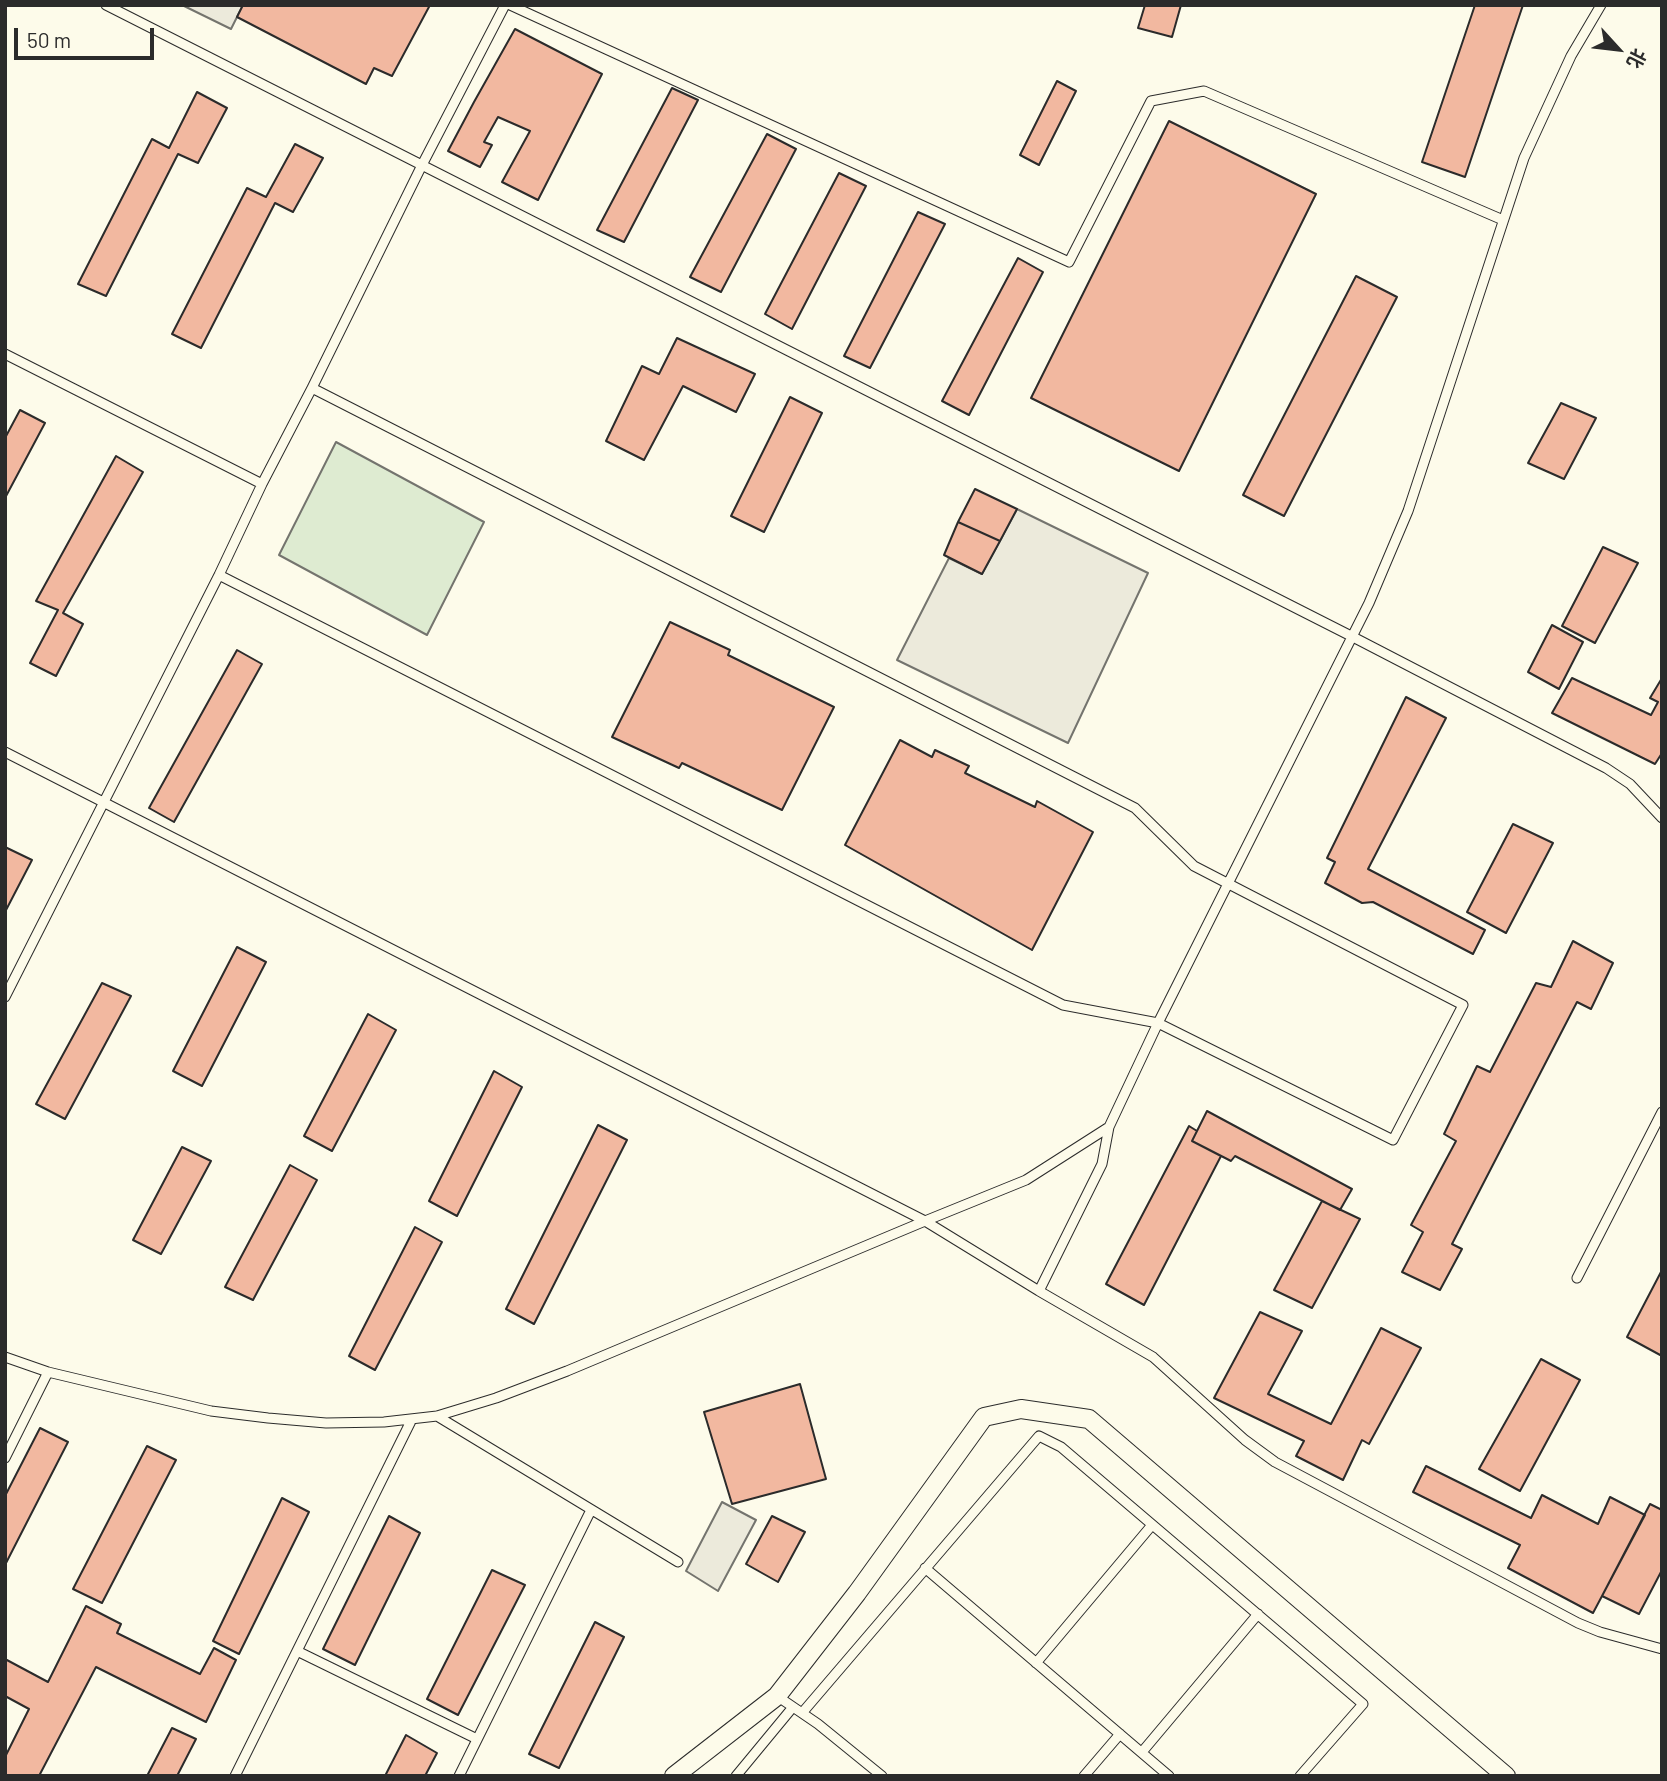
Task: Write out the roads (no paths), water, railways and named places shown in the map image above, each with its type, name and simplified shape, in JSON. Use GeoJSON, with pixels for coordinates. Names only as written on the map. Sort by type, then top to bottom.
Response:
{"type":"FeatureCollection","features":[{"type":"Feature","properties":{"kind":"street"},"geometry":{"type":"LineString","coordinates":[[674,1776],[777,1696],[857,1593],[984,1417],[1021,1409],[1088,1419],[1506,1776]]}},
{"type":"Feature","properties":{"kind":"lane"},"geometry":{"type":"LineString","coordinates":[[106,5],[1606,768],[1630,784],[1662,818]]}},
{"type":"Feature","properties":{"kind":"lane"},"geometry":{"type":"LineString","coordinates":[[5,997],[219,575],[422,165],[508,5],[1069,262],[1151,101],[1204,91],[1503,220]]}},
{"type":"Feature","properties":{"kind":"lane"},"geometry":{"type":"LineString","coordinates":[[1039,1290],[1102,1164],[1109,1127],[1158,1023],[1374,592],[1408,511],[1524,158],[1571,56],[1601,5]]}},
{"type":"Feature","properties":{"kind":"lane"},"geometry":{"type":"LineString","coordinates":[[5,354],[262,484]]}},
{"type":"Feature","properties":{"kind":"lane"},"geometry":{"type":"LineString","coordinates":[[219,575],[1063,1005],[1158,1023],[1394,1140],[1463,1005],[1194,866],[1135,808],[312,388]]}},
{"type":"Feature","properties":{"kind":"lane"},"geometry":{"type":"LineString","coordinates":[[5,752],[925,1221],[1153,1357],[1245,1440],[1275,1462],[1578,1623],[1662,1649]]}},
{"type":"Feature","properties":{"kind":"lane"},"geometry":{"type":"LineString","coordinates":[[1577,1278],[1662,1112]]}},
{"type":"Feature","properties":{"kind":"lane"},"geometry":{"type":"LineString","coordinates":[[5,1357],[48,1372],[211,1411],[326,1423],[384,1422],[437,1416],[496,1398],[566,1371],[1026,1180],[1109,1127]]}},
{"type":"Feature","properties":{"kind":"lane"},"geometry":{"type":"LineString","coordinates":[[5,1458],[48,1372]]}},
{"type":"Feature","properties":{"kind":"lane"},"geometry":{"type":"LineString","coordinates":[[437,1416],[678,1562]]}},
{"type":"Feature","properties":{"kind":"lane"},"geometry":{"type":"LineString","coordinates":[[235,1776],[412,1419]]}},
{"type":"Feature","properties":{"kind":"lane"},"geometry":{"type":"LineString","coordinates":[[802,1713],[1039,1436],[1061,1447],[1363,1704],[1300,1776]]}},
{"type":"Feature","properties":{"kind":"lane"},"geometry":{"type":"LineString","coordinates":[[459,1776],[591,1510]]}},
{"type":"Feature","properties":{"kind":"lane"},"geometry":{"type":"LineString","coordinates":[[1036,1663],[1152,1525]]}},
{"type":"Feature","properties":{"kind":"lane"},"geometry":{"type":"LineString","coordinates":[[925,1569],[1169,1776]]}},
{"type":"Feature","properties":{"kind":"lane"},"geometry":{"type":"LineString","coordinates":[[1142,1752],[1258,1614]]}},
{"type":"Feature","properties":{"kind":"lane"},"geometry":{"type":"LineString","coordinates":[[297,1651],[477,1739]]}},
{"type":"Feature","properties":{"kind":"lane"},"geometry":{"type":"LineString","coordinates":[[777,1696],[882,1776]]}},
{"type":"Feature","properties":{"kind":"lane"},"geometry":{"type":"LineString","coordinates":[[736,1776],[793,1707]]}},
{"type":"Feature","properties":{"kind":"lane"},"geometry":{"type":"LineString","coordinates":[[1084,1776],[1120,1734]]}}]}
